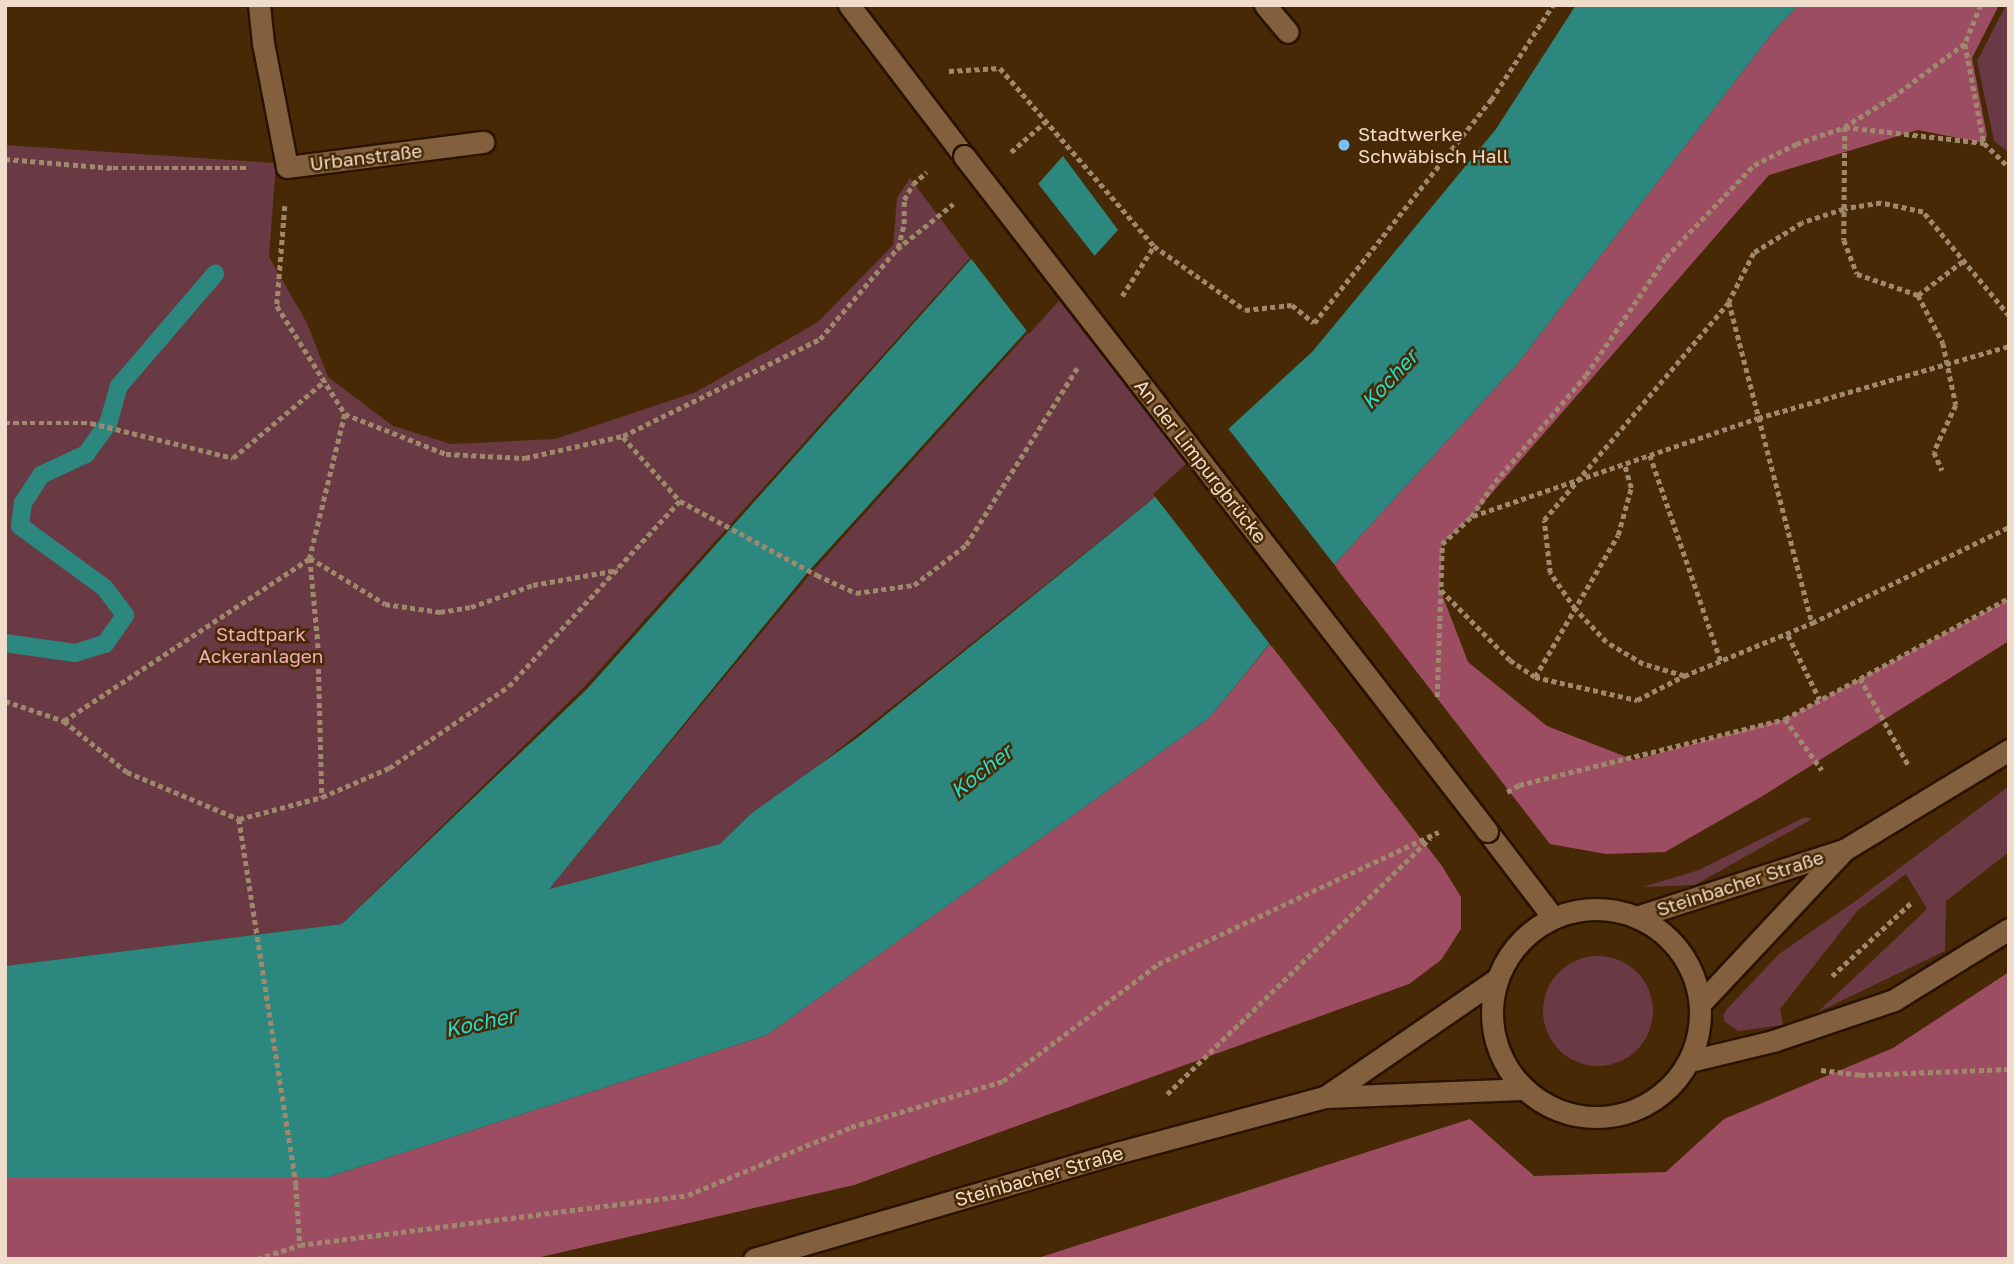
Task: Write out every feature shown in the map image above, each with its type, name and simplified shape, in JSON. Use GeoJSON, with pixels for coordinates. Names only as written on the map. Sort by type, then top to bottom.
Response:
{"type":"FeatureCollection","features":[{"type":"Feature","properties":{"kind":"main road","name":"Urbanstraße"},"geometry":{"type":"LineString","coordinates":[[259,5],[263,43],[288,167],[483,142]]}},
{"type":"Feature","properties":{"kind":"main road","name":"An der Limpurgbrücke"},"geometry":{"type":"LineString","coordinates":[[849,5],[1552,916]]}},
{"type":"Feature","properties":{"kind":"main road"},"geometry":{"type":"LineString","coordinates":[[1265,5],[1287,32]]}},
{"type":"Feature","properties":{"kind":"main road","name":"Steinbacher Straße"},"geometry":{"type":"LineString","coordinates":[[1636,917],[1844,850],[2009,750]]}},
{"type":"Feature","properties":{"kind":"main road","name":"Steinbacher Straße"},"geometry":{"type":"LineString","coordinates":[[1701,1003],[1844,850]]}},
{"type":"Feature","properties":{"kind":"main road"},"geometry":{"type":"LineString","coordinates":[[1587,908],[1622,910],[1636,917],[1653,924],[1679,948],[1694,974],[1701,1003],[1699,1032],[1690,1060],[1671,1087],[1644,1106],[1613,1116],[1581,1117],[1550,1107],[1523,1089],[1503,1063],[1493,1032],[1492,997],[1502,964],[1524,936],[1552,916],[1587,908]]}},
{"type":"Feature","properties":{"kind":"main road"},"geometry":{"type":"LineString","coordinates":[[1690,1060],[1793,1034],[1894,1000],[2009,929]]}},
{"type":"Feature","properties":{"kind":"main road","name":"Steinbacher Straße"},"geometry":{"type":"LineString","coordinates":[[1325,1097],[1498,978]]}},
{"type":"Feature","properties":{"kind":"main road","name":"Steinbacher Straße"},"geometry":{"type":"LineString","coordinates":[[754,1259],[1116,1153],[1325,1097],[1523,1089]]}},
{"type":"Feature","properties":{"kind":"path"},"geometry":{"type":"LineString","coordinates":[[1000,68],[1154,246],[1245,310],[1292,305],[1314,323],[1490,100],[1553,5]]}},
{"type":"Feature","properties":{"kind":"path"},"geometry":{"type":"LineString","coordinates":[[1437,699],[1442,544],[1471,517],[1495,482],[1586,375],[1666,257],[1754,165],[1796,145],[1846,127],[1892,98],[1965,44],[1981,5]]}},
{"type":"Feature","properties":{"kind":"path"},"geometry":{"type":"LineString","coordinates":[[1965,44],[1984,143],[2009,167]]}},
{"type":"Feature","properties":{"kind":"path"},"geometry":{"type":"LineString","coordinates":[[1021,143],[1045,122]]}},
{"type":"Feature","properties":{"kind":"path"},"geometry":{"type":"LineString","coordinates":[[1846,127],[1984,143]]}},
{"type":"Feature","properties":{"kind":"path"},"geometry":{"type":"LineString","coordinates":[[1846,127],[1844,240],[1857,274],[1918,295],[1943,343],[1956,405],[1934,452],[1942,470]]}},
{"type":"Feature","properties":{"kind":"path"},"geometry":{"type":"LineString","coordinates":[[5,159],[113,168],[288,167],[277,306],[345,414],[446,454],[525,458],[623,436],[820,339],[897,249],[933,222]]}},
{"type":"Feature","properties":{"kind":"path"},"geometry":{"type":"LineString","coordinates":[[897,249],[904,224],[904,200],[913,184]]}},
{"type":"Feature","properties":{"kind":"path"},"geometry":{"type":"LineString","coordinates":[[1684,676],[1643,663],[1606,642],[1575,609],[1550,573],[1544,520],[1729,302],[1754,253],[1802,223],[1844,209],[1881,203],[1923,212],[2009,316]]}},
{"type":"Feature","properties":{"kind":"path"},"geometry":{"type":"LineString","coordinates":[[1118,304],[1154,246]]}},
{"type":"Feature","properties":{"kind":"path"},"geometry":{"type":"LineString","coordinates":[[1918,295],[1962,261]]}},
{"type":"Feature","properties":{"kind":"path"},"geometry":{"type":"LineString","coordinates":[[1729,302],[1812,623]]}},
{"type":"Feature","properties":{"kind":"path"},"geometry":{"type":"LineString","coordinates":[[1471,517],[1758,418],[2009,346]]}},
{"type":"Feature","properties":{"kind":"path"},"geometry":{"type":"LineString","coordinates":[[623,436],[680,502],[817,575],[856,593],[914,585],[966,545],[1082,361]]}},
{"type":"Feature","properties":{"kind":"path"},"geometry":{"type":"LineString","coordinates":[[5,423],[91,423],[233,458],[326,380]]}},
{"type":"Feature","properties":{"kind":"path"},"geometry":{"type":"LineString","coordinates":[[322,797],[318,643],[310,558],[345,414]]}},
{"type":"Feature","properties":{"kind":"path"},"geometry":{"type":"LineString","coordinates":[[1650,455],[1721,661]]}},
{"type":"Feature","properties":{"kind":"path"},"geometry":{"type":"LineString","coordinates":[[1535,677],[1618,535],[1631,488],[1624,464]]}},
{"type":"Feature","properties":{"kind":"path"},"geometry":{"type":"LineString","coordinates":[[5,701],[64,722],[127,772],[239,819],[322,797],[389,768],[509,686],[620,570],[680,502]]}},
{"type":"Feature","properties":{"kind":"path"},"geometry":{"type":"LineString","coordinates":[[1440,589],[1510,660],[1535,677],[1637,700],[1684,676],[1788,635],[2009,527]]}},
{"type":"Feature","properties":{"kind":"path"},"geometry":{"type":"LineString","coordinates":[[310,558],[386,604],[440,612],[471,607],[534,586],[620,570]]}},
{"type":"Feature","properties":{"kind":"path"},"geometry":{"type":"LineString","coordinates":[[64,722],[136,671],[310,558]]}},
{"type":"Feature","properties":{"kind":"path"},"geometry":{"type":"LineString","coordinates":[[1497,798],[1519,785],[1785,719],[2009,598]]}},
{"type":"Feature","properties":{"kind":"path"},"geometry":{"type":"LineString","coordinates":[[1788,635],[1820,700]]}},
{"type":"Feature","properties":{"kind":"path"},"geometry":{"type":"LineString","coordinates":[[1860,678],[1896,743]]}},
{"type":"Feature","properties":{"kind":"path"},"geometry":{"type":"LineString","coordinates":[[1785,719],[1822,770]]}},
{"type":"Feature","properties":{"kind":"path"},"geometry":{"type":"LineString","coordinates":[[239,819],[296,1185],[300,1245]]}},
{"type":"Feature","properties":{"kind":"path"},"geometry":{"type":"LineString","coordinates":[[1167,1094],[1432,836],[1433,822]]}},
{"type":"Feature","properties":{"kind":"path"},"geometry":{"type":"LineString","coordinates":[[257,1259],[300,1245],[688,1195],[851,1127],[1003,1082],[1158,964],[1443,830]]}},
{"type":"Feature","properties":{"kind":"path"},"geometry":{"type":"LineString","coordinates":[[1913,901],[1804,1001],[1793,1034],[1805,1068],[1860,1074],[2009,1069]]}},
{"type":"Feature","properties":{"kind":"green space"},"geometry":{"type":"Polygon","coordinates":[[[2006,5],[2009,5],[2009,153],[1994,141],[1977,61],[2006,5]]]}},
{"type":"Feature","properties":{"kind":"green space","name":"Stadtpark Ackeranlagen"},"geometry":{"type":"Polygon","coordinates":[[[5,145],[276,163],[269,257],[307,323],[328,377],[393,426],[451,444],[555,439],[696,392],[818,322],[893,245],[897,198],[910,178],[970,258],[585,686],[342,924],[5,966],[5,145]]]}},
{"type":"Feature","properties":{"kind":"green space"},"geometry":{"type":"Polygon","coordinates":[[[1075,281],[1206,451],[1148,503],[720,844],[548,889],[812,572],[1075,281]]]}},
{"type":"Feature","properties":{"kind":"green space"},"geometry":{"type":"Polygon","coordinates":[[[2009,786],[2009,852],[1946,901],[1945,951],[1818,1012],[1927,909],[1906,874],[1857,911],[1780,1009],[1783,1025],[1738,1031],[1725,1022],[1723,1016],[1726,1010],[1779,954],[1854,902],[2009,786]]]}},
{"type":"Feature","properties":{"kind":"green space"},"geometry":{"type":"Polygon","coordinates":[[[1805,817],[1812,819],[1695,885],[1643,887],[1699,870],[1805,817]]]}},
{"type":"Feature","properties":{"kind":"green space"},"geometry":{"type":"Polygon","coordinates":[[[1598,956],[1619,960],[1637,972],[1649,990],[1653,1011],[1649,1032],[1637,1050],[1619,1062],[1598,1066],[1577,1062],[1559,1050],[1547,1032],[1543,1011],[1547,990],[1559,972],[1577,960],[1598,956]]]}},
{"type":"Feature","properties":{"kind":"shaded area"},"geometry":{"type":"Polygon","coordinates":[[[1799,5],[1999,5],[1972,58],[1987,136],[1984,143],[1918,130],[1769,175],[1471,517],[1442,544],[1440,589],[1468,662],[1547,726],[1634,760],[1785,719],[2009,599],[2009,641],[1761,797],[1665,852],[1606,854],[1550,844],[1334,565],[1518,363],[1773,32],[1799,5]]]}},
{"type":"Feature","properties":{"kind":"shaded area"},"geometry":{"type":"Polygon","coordinates":[[[1270,644],[1442,866],[1461,897],[1461,929],[1441,960],[1409,984],[854,1185],[532,1259],[5,1259],[5,1178],[325,1178],[767,1035],[1210,717],[1270,644]]]}},
{"type":"Feature","properties":{"kind":"shaded area"},"geometry":{"type":"Polygon","coordinates":[[[2009,972],[2009,1259],[1035,1259],[1470,1119],[1534,1176],[1666,1172],[1724,1119],[1893,1048],[2009,972]]]}},
{"type":"Feature","properties":{"kind":"water","name":"Kocher"},"geometry":{"type":"Polygon","coordinates":[[[1576,5],[1799,5],[1773,32],[1518,363],[1334,565],[1210,717],[767,1035],[325,1178],[5,1178],[5,966],[342,924],[587,689],[1063,156],[1118,230],[808,572],[549,889],[720,844],[752,813],[857,738],[1148,503],[1313,351],[1496,129],[1576,5]]]}},
{"type":"Feature","properties":{"kind":"pier"},"geometry":{"type":"Polygon","coordinates":[[[1036,181],[1097,259],[1029,334],[969,256],[1036,181]]]}},
{"type":"Feature","properties":{"kind":"pier"},"geometry":{"type":"Polygon","coordinates":[[[1227,427],[1337,568],[1272,647],[1153,494],[1227,427]]]}},
{"type":"Feature","properties":{"kind":"waterway"},"geometry":{"type":"LineString","coordinates":[[5,643],[75,653],[105,644],[125,615],[105,588],[20,526],[23,503],[41,475],[86,454],[108,424],[119,386],[215,274]]}},
{"type":"Feature","properties":{"kind":"place","name":"Stadtwerke Schwäbisch Hall"},"geometry":{"type":"Point","coordinates":[1344,145]}}]}
